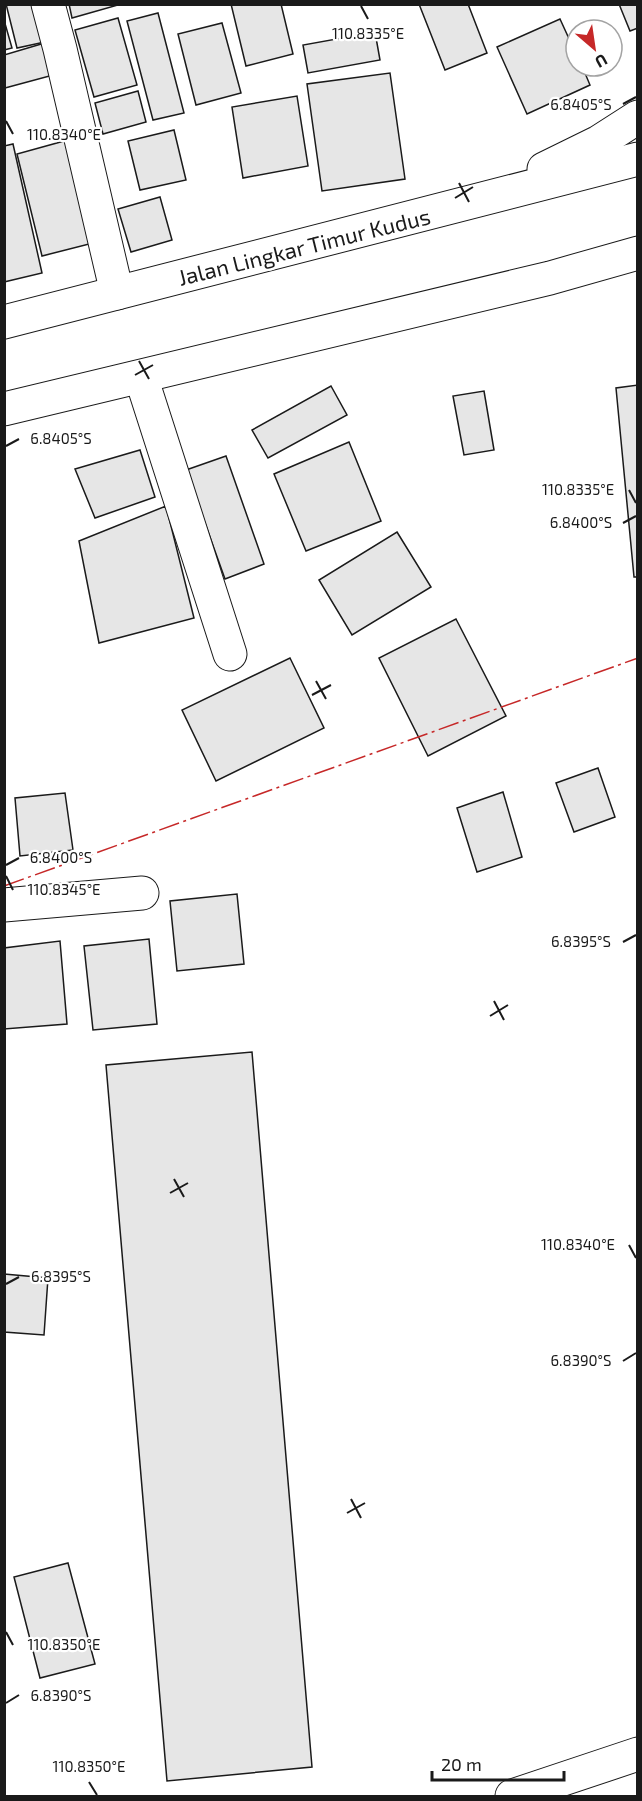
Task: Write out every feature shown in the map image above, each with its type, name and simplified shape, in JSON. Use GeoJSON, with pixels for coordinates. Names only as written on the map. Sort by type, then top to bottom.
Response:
{"type":"FeatureCollection","features":[{"type":"Feature","properties":{"kind":"main road"},"geometry":{"type":"LineString","coordinates":[[48,4],[117,293]]}},
{"type":"Feature","properties":{"kind":"main road"},"geometry":{"type":"LineString","coordinates":[[472,203],[599,142],[638,117]]}},
{"type":"Feature","properties":{"kind":"main road","name":"Jalan Lingkar Timur Kudus"},"geometry":{"type":"LineString","coordinates":[[4,322],[638,159]]}},
{"type":"Feature","properties":{"kind":"main road"},"geometry":{"type":"LineString","coordinates":[[4,409],[550,278],[638,254]]}},
{"type":"Feature","properties":{"kind":"main road"},"geometry":{"type":"LineString","coordinates":[[141,377],[230,654]]}},
{"type":"Feature","properties":{"kind":"main road"},"geometry":{"type":"LineString","coordinates":[[4,905],[142,892]]}},
{"type":"Feature","properties":{"kind":"main road"},"geometry":{"type":"LineString","coordinates":[[512,1797],[638,1754]]}},
{"type":"Feature","properties":{"kind":"building"},"geometry":{"type":"Polygon","coordinates":[[[6,4],[45,4],[54,40],[17,48],[6,4]]]}},
{"type":"Feature","properties":{"kind":"building"},"geometry":{"type":"Polygon","coordinates":[[[69,4],[118,4],[118,5],[72,18],[69,4]]]}},
{"type":"Feature","properties":{"kind":"building"},"geometry":{"type":"Polygon","coordinates":[[[231,4],[281,4],[293,54],[246,66],[231,4]]]}},
{"type":"Feature","properties":{"kind":"building"},"geometry":{"type":"Polygon","coordinates":[[[419,4],[468,4],[487,53],[445,70],[419,4]]]}},
{"type":"Feature","properties":{"kind":"building"},"geometry":{"type":"Polygon","coordinates":[[[619,4],[638,4],[638,28],[630,31],[619,4]]]}},
{"type":"Feature","properties":{"kind":"building"},"geometry":{"type":"Polygon","coordinates":[[[158,13],[184,113],[153,120],[127,21],[158,13]]]}},
{"type":"Feature","properties":{"kind":"building"},"geometry":{"type":"Polygon","coordinates":[[[118,18],[137,85],[94,97],[75,30],[118,18]]]}},
{"type":"Feature","properties":{"kind":"building"},"geometry":{"type":"Polygon","coordinates":[[[560,19],[564,28],[564,78],[587,78],[590,85],[527,114],[497,47],[560,19]]]}},
{"type":"Feature","properties":{"kind":"building"},"geometry":{"type":"Polygon","coordinates":[[[4,20],[12,48],[4,50],[4,20]]]}},
{"type":"Feature","properties":{"kind":"building"},"geometry":{"type":"Polygon","coordinates":[[[222,23],[241,93],[196,105],[178,34],[222,23]]]}},
{"type":"Feature","properties":{"kind":"building"},"geometry":{"type":"Polygon","coordinates":[[[375,32],[380,60],[308,73],[303,45],[375,32]]]}},
{"type":"Feature","properties":{"kind":"building"},"geometry":{"type":"Polygon","coordinates":[[[48,42],[57,74],[5,88],[4,55],[48,42]]]}},
{"type":"Feature","properties":{"kind":"building"},"geometry":{"type":"Polygon","coordinates":[[[390,73],[405,179],[322,191],[307,84],[390,73]]]}},
{"type":"Feature","properties":{"kind":"building"},"geometry":{"type":"Polygon","coordinates":[[[138,91],[146,122],[103,134],[95,103],[138,91]]]}},
{"type":"Feature","properties":{"kind":"building"},"geometry":{"type":"Polygon","coordinates":[[[297,96],[308,166],[243,178],[232,107],[297,96]]]}},
{"type":"Feature","properties":{"kind":"building"},"geometry":{"type":"Polygon","coordinates":[[[174,130],[186,180],[140,190],[128,141],[174,130]]]}},
{"type":"Feature","properties":{"kind":"building"},"geometry":{"type":"Polygon","coordinates":[[[75,138],[101,241],[42,256],[17,154],[75,138]]]}},
{"type":"Feature","properties":{"kind":"building"},"geometry":{"type":"Polygon","coordinates":[[[13,144],[42,273],[4,282],[4,146],[13,144]]]}},
{"type":"Feature","properties":{"kind":"building"},"geometry":{"type":"Polygon","coordinates":[[[160,197],[172,240],[131,252],[118,209],[160,197]]]}},
{"type":"Feature","properties":{"kind":"building"},"geometry":{"type":"Polygon","coordinates":[[[638,385],[638,577],[634,577],[616,388],[638,385]]]}},
{"type":"Feature","properties":{"kind":"building"},"geometry":{"type":"Polygon","coordinates":[[[331,386],[347,415],[268,458],[252,430],[331,386]]]}},
{"type":"Feature","properties":{"kind":"building"},"geometry":{"type":"Polygon","coordinates":[[[484,391],[494,450],[464,455],[453,396],[484,391]]]}},
{"type":"Feature","properties":{"kind":"building"},"geometry":{"type":"Polygon","coordinates":[[[349,442],[381,521],[306,551],[274,474],[349,442]]]}},
{"type":"Feature","properties":{"kind":"building"},"geometry":{"type":"Polygon","coordinates":[[[140,450],[155,497],[95,518],[75,469],[140,450]]]}},
{"type":"Feature","properties":{"kind":"building"},"geometry":{"type":"Polygon","coordinates":[[[226,456],[264,564],[225,579],[186,470],[226,456]]]}},
{"type":"Feature","properties":{"kind":"building"},"geometry":{"type":"Polygon","coordinates":[[[166,506],[194,618],[99,643],[79,541],[166,506]]]}},
{"type":"Feature","properties":{"kind":"building"},"geometry":{"type":"Polygon","coordinates":[[[397,532],[431,587],[352,635],[319,580],[397,532]]]}},
{"type":"Feature","properties":{"kind":"building"},"geometry":{"type":"Polygon","coordinates":[[[456,619],[506,716],[428,756],[379,658],[456,619]]]}},
{"type":"Feature","properties":{"kind":"building"},"geometry":{"type":"Polygon","coordinates":[[[290,658],[324,728],[216,781],[182,710],[290,658]]]}},
{"type":"Feature","properties":{"kind":"building"},"geometry":{"type":"Polygon","coordinates":[[[598,768],[615,817],[574,832],[556,783],[598,768]]]}},
{"type":"Feature","properties":{"kind":"building"},"geometry":{"type":"Polygon","coordinates":[[[503,792],[522,857],[477,872],[457,808],[503,792]]]}},
{"type":"Feature","properties":{"kind":"building"},"geometry":{"type":"Polygon","coordinates":[[[65,793],[73,850],[20,856],[15,798],[65,793]]]}},
{"type":"Feature","properties":{"kind":"building"},"geometry":{"type":"Polygon","coordinates":[[[237,894],[244,964],[177,971],[170,901],[237,894]]]}},
{"type":"Feature","properties":{"kind":"building"},"geometry":{"type":"Polygon","coordinates":[[[149,939],[157,1024],[93,1030],[84,946],[149,939]]]}},
{"type":"Feature","properties":{"kind":"building"},"geometry":{"type":"Polygon","coordinates":[[[60,941],[67,1024],[4,1029],[4,948],[60,941]]]}},
{"type":"Feature","properties":{"kind":"building"},"geometry":{"type":"Polygon","coordinates":[[[252,1052],[312,1767],[167,1781],[106,1065],[252,1052]]]}},
{"type":"Feature","properties":{"kind":"building"},"geometry":{"type":"Polygon","coordinates":[[[4,1274],[48,1278],[44,1335],[4,1332],[4,1274]]]}},
{"type":"Feature","properties":{"kind":"building"},"geometry":{"type":"Polygon","coordinates":[[[68,1563],[95,1664],[40,1678],[14,1577],[68,1563]]]}},
{"type":"Feature","properties":{"kind":"power"},"geometry":{"type":"LineString","coordinates":[[4,886],[638,658]]}}]}
